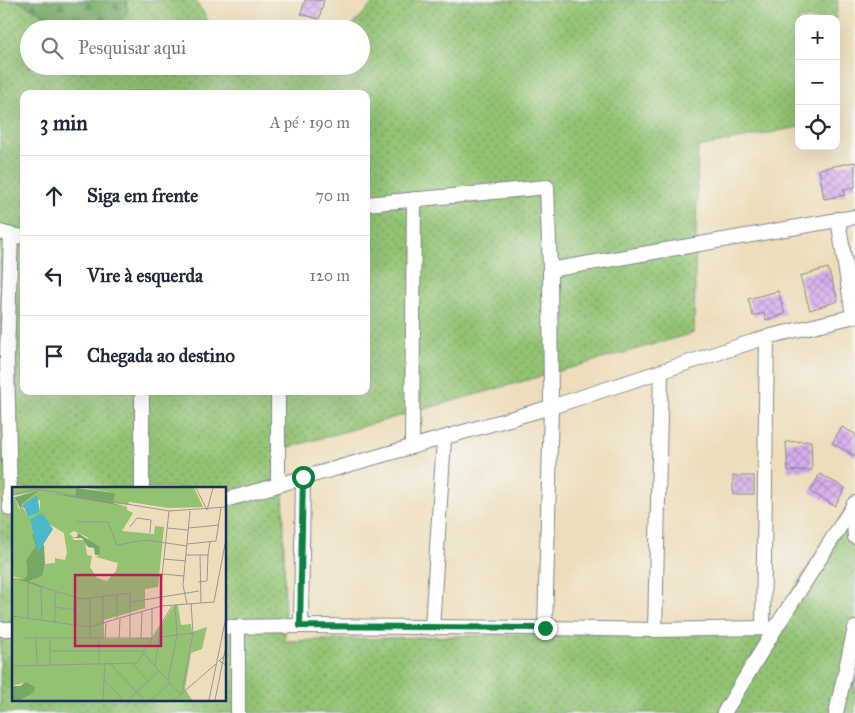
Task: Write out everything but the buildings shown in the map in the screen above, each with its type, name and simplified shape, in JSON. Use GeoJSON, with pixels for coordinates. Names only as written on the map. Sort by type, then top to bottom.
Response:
{"type":"FeatureCollection","features":[{"type":"Feature","properties":{"kind":"street"},"geometry":{"type":"LineString","coordinates":[[370,204],[547,186],[550,270],[550,406],[545,628]]}},
{"type":"Feature","properties":{"kind":"street"},"geometry":{"type":"LineString","coordinates":[[412,446],[414,199]]}},
{"type":"Feature","properties":{"kind":"street"},"geometry":{"type":"LineString","coordinates":[[550,270],[855,217]]}},
{"type":"Feature","properties":{"kind":"street"},"geometry":{"type":"LineString","coordinates":[[226,500],[444,438],[661,372],[767,337],[854,316],[838,220]]}},
{"type":"Feature","properties":{"kind":"street"},"geometry":{"type":"LineString","coordinates":[[8,508],[4,356],[12,235]]}},
{"type":"Feature","properties":{"kind":"street"},"geometry":{"type":"LineString","coordinates":[[767,337],[769,628]]}},
{"type":"Feature","properties":{"kind":"street"},"geometry":{"type":"LineString","coordinates":[[655,630],[661,372]]}},
{"type":"Feature","properties":{"kind":"street"},"geometry":{"type":"LineString","coordinates":[[142,395],[142,487]]}},
{"type":"Feature","properties":{"kind":"street"},"geometry":{"type":"LineString","coordinates":[[278,395],[278,485]]}},
{"type":"Feature","properties":{"kind":"street"},"geometry":{"type":"LineString","coordinates":[[432,628],[444,438]]}},
{"type":"Feature","properties":{"kind":"street"},"geometry":{"type":"LineString","coordinates":[[300,626],[303,477]]}},
{"type":"Feature","properties":{"kind":"street"},"geometry":{"type":"LineString","coordinates":[[724,713],[769,628],[854,504]]}},
{"type":"Feature","properties":{"kind":"street"},"geometry":{"type":"LineString","coordinates":[[854,504],[855,537]]}},
{"type":"Feature","properties":{"kind":"street"},"geometry":{"type":"LineString","coordinates":[[238,713],[231,627],[655,630],[769,628]]}},
{"type":"Feature","properties":{"kind":"street"},"geometry":{"type":"LineString","coordinates":[[836,713],[855,628]]}},
{"type":"Feature","properties":{"kind":"green space"},"geometry":{"type":"Polygon","coordinates":[[[0,0],[16,0],[55,20],[20,20],[20,75],[370,75],[370,20],[357,20],[376,0],[838,0],[836,15],[795,15],[795,128],[698,147],[694,333],[283,449],[285,641],[769,627],[855,495],[855,713],[0,713],[0,0]]]}},
{"type":"Feature","properties":{"kind":"green space"},"geometry":{"type":"Polygon","coordinates":[[[16,0],[126,0],[127,13],[120,20],[55,20],[16,0]]]}},
{"type":"Feature","properties":{"kind":"green space"},"geometry":{"type":"Polygon","coordinates":[[[126,0],[195,0],[208,20],[86,20],[127,13],[126,0]]]}},
{"type":"Feature","properties":{"kind":"route"},"geometry":{"type":"LineString","coordinates":[[303,477],[300,626],[545,628]]}}]}
